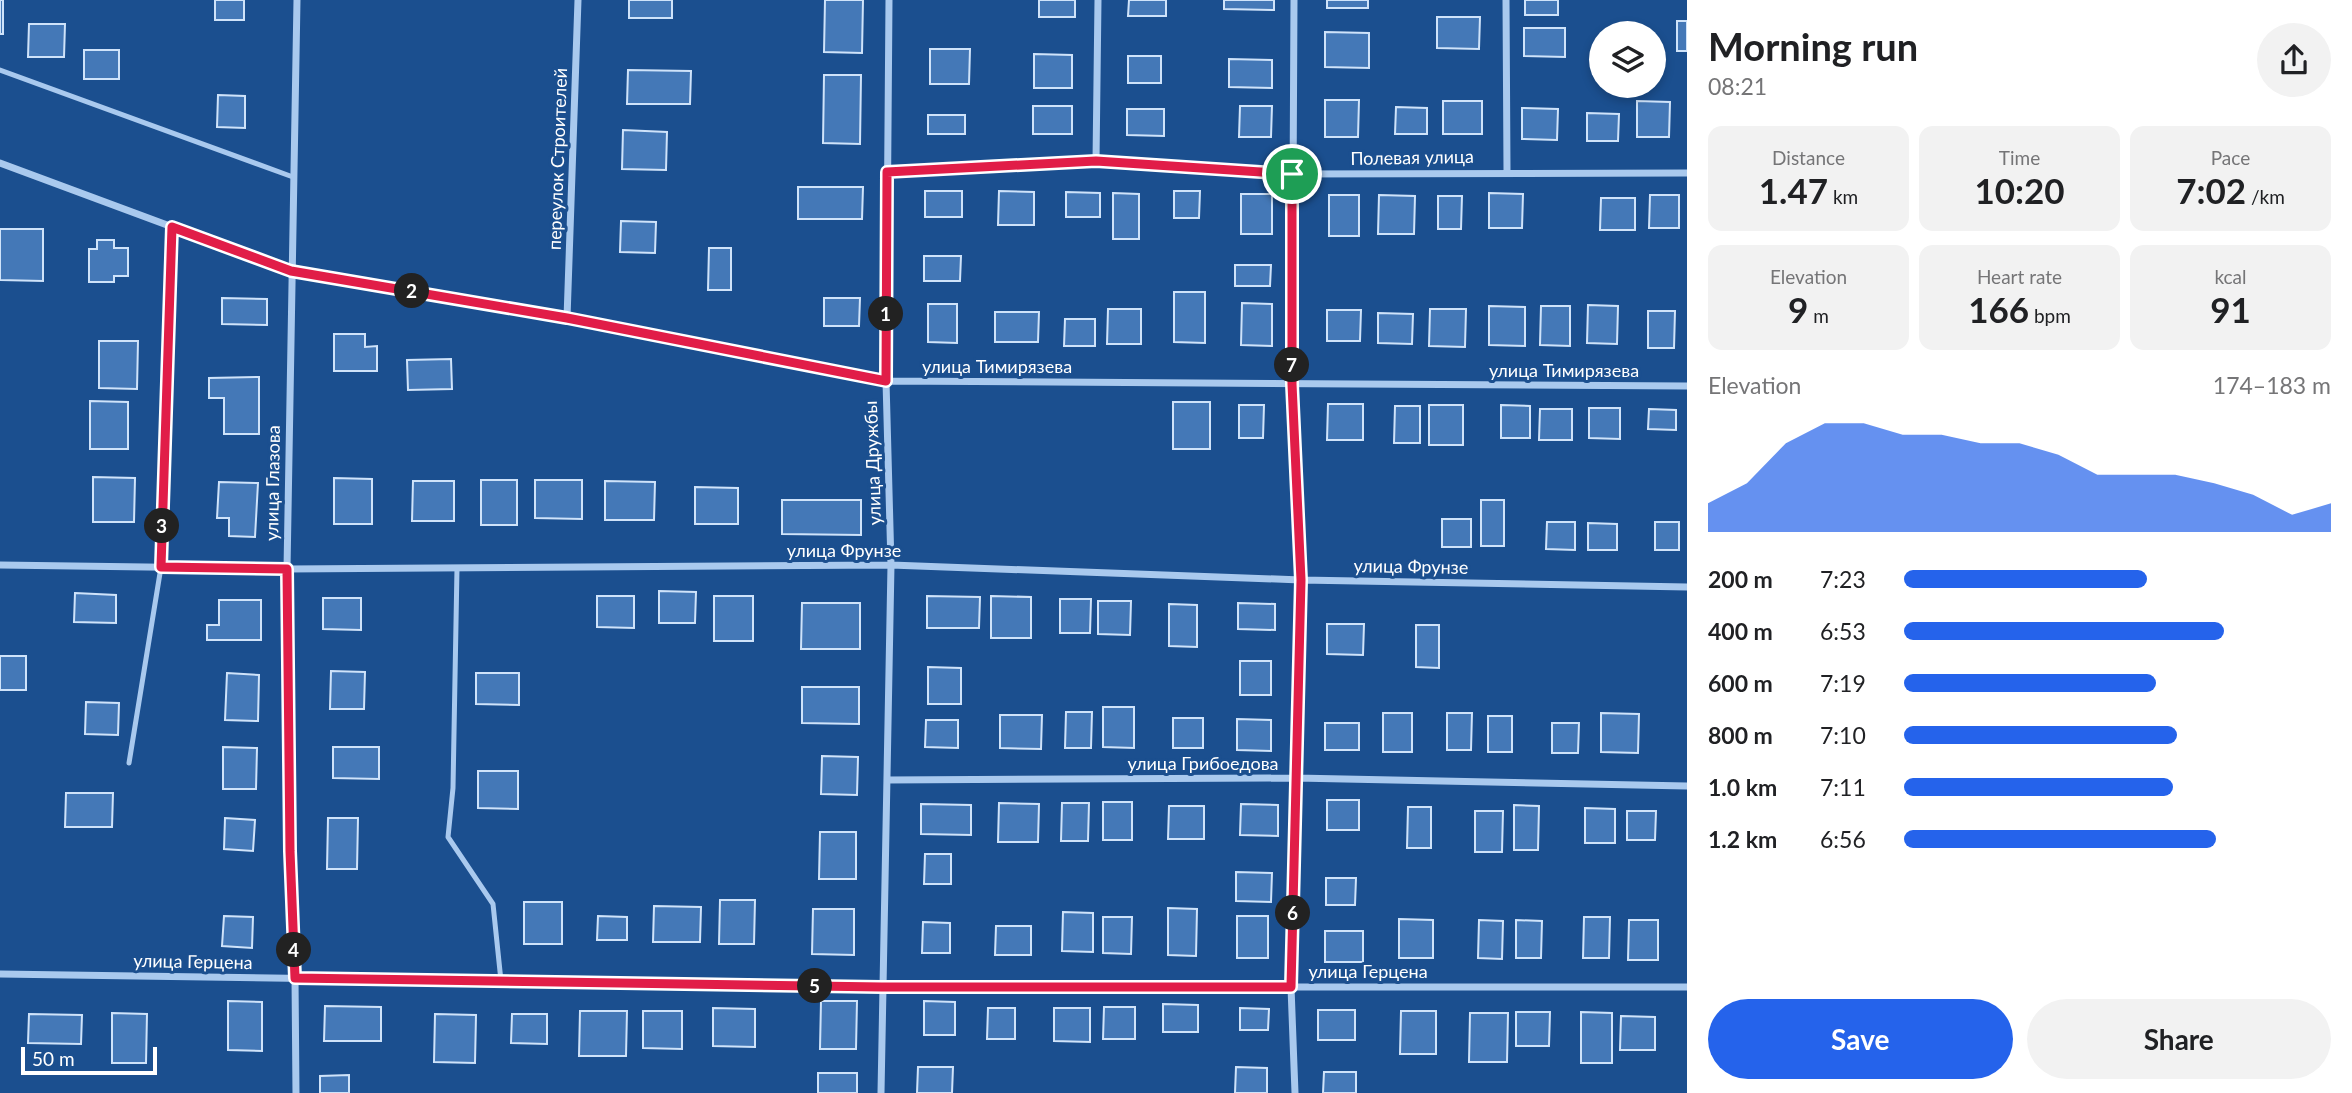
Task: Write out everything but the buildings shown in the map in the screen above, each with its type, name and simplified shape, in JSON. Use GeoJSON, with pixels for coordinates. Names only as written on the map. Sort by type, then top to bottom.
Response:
{"type":"FeatureCollection","features":[{"type":"Feature","properties":{"kind":"street","name":"улица Глазова"},"geometry":{"type":"LineString","coordinates":[[296,1093],[287,569],[297,0]]}},
{"type":"Feature","properties":{"kind":"street","name":"переулок Строителей"},"geometry":{"type":"LineString","coordinates":[[567,318],[578,0]]}},
{"type":"Feature","properties":{"kind":"street","name":"улица Дружбы"},"geometry":{"type":"LineString","coordinates":[[881,1093],[891,565],[886,381],[890,0]]}},
{"type":"Feature","properties":{"kind":"street"},"geometry":{"type":"LineString","coordinates":[[1096,161],[1098,0]]}},
{"type":"Feature","properties":{"kind":"street"},"geometry":{"type":"LineString","coordinates":[[1294,0],[1292,384],[1301,580],[1291,987],[1295,1093]]}},
{"type":"Feature","properties":{"kind":"street"},"geometry":{"type":"LineString","coordinates":[[1506,0],[1507,172]]}},
{"type":"Feature","properties":{"kind":"street","name":"Полевая улица"},"geometry":{"type":"LineString","coordinates":[[887,172],[1096,161],[1292,174],[1687,173]]}},
{"type":"Feature","properties":{"kind":"street","name":"улица Тимирязева"},"geometry":{"type":"LineString","coordinates":[[0,163],[291,271],[567,318],[886,381],[1687,386]]}},
{"type":"Feature","properties":{"kind":"street","name":"улица Фрунзе"},"geometry":{"type":"LineString","coordinates":[[0,565],[287,569],[891,565],[1301,580],[1687,587]]}},
{"type":"Feature","properties":{"kind":"street","name":"улица Грибоедова"},"geometry":{"type":"LineString","coordinates":[[887,779],[1296,778],[1687,786]]}},
{"type":"Feature","properties":{"kind":"street","name":"улица Герцена"},"geometry":{"type":"LineString","coordinates":[[0,974],[882,987],[1687,987]]}},
{"type":"Feature","properties":{"kind":"lane"},"geometry":{"type":"LineString","coordinates":[[0,70],[293,177]]}},
{"type":"Feature","properties":{"kind":"lane"},"geometry":{"type":"LineString","coordinates":[[129,763],[161,567],[172,227]]}},
{"type":"Feature","properties":{"kind":"lane"},"geometry":{"type":"LineString","coordinates":[[457,568],[453,788],[448,837],[493,904],[501,981]]}},
{"type":"Feature","properties":{"kind":"route"},"geometry":{"type":"LineString","coordinates":[[1096,161],[1292,174],[1292,384],[1301,580],[1291,987],[882,987],[295,978],[290,851],[287,569],[161,567],[172,227],[291,271],[567,318],[886,381],[887,172],[1096,161]]}}]}
